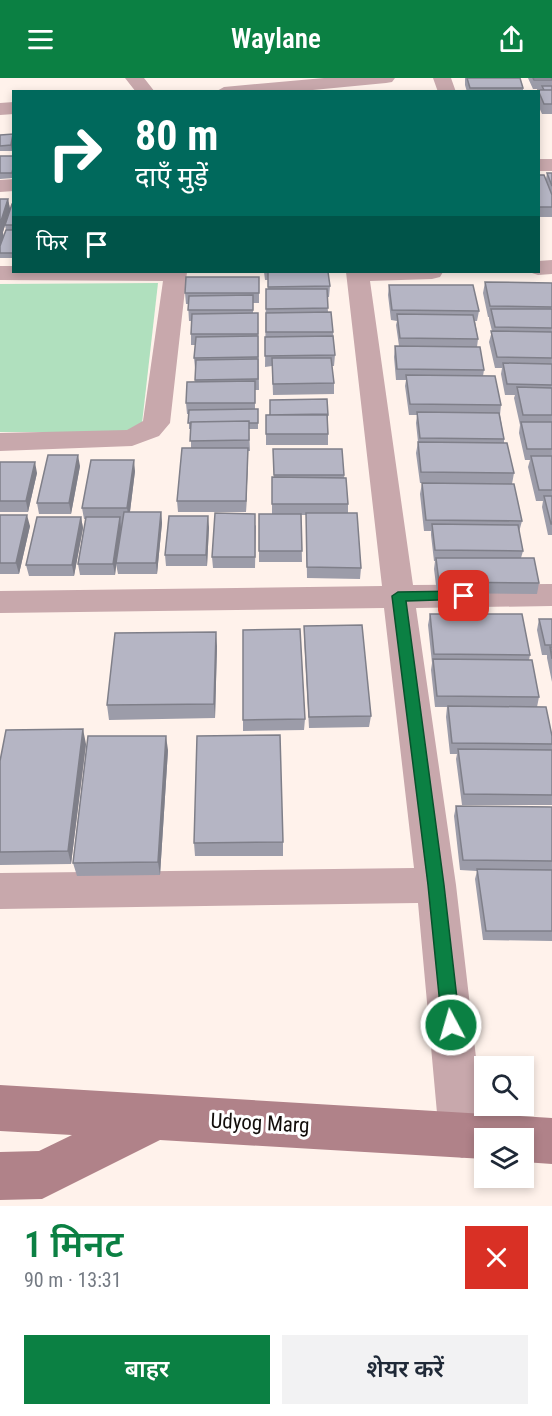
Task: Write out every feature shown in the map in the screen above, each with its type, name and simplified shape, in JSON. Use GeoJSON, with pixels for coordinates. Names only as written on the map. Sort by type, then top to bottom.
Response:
{"type":"FeatureCollection","features":[{"type":"Feature","properties":{"kind":"main road","name":"Udyog Marg"},"geometry":{"type":"LineString","coordinates":[[0,1108],[474,1136]]}},
{"type":"Feature","properties":{"kind":"main road"},"geometry":{"type":"LineString","coordinates":[[0,1176],[42,1175],[157,1117]]}},
{"type":"Feature","properties":{"kind":"main road"},"geometry":{"type":"LineString","coordinates":[[534,1140],[552,1141]]}},
{"type":"Feature","properties":{"kind":"street"},"geometry":{"type":"LineString","coordinates":[[134,78],[144,90]]}},
{"type":"Feature","properties":{"kind":"street"},"geometry":{"type":"LineString","coordinates":[[233,90],[263,83],[379,78]]}},
{"type":"Feature","properties":{"kind":"street"},"geometry":{"type":"LineString","coordinates":[[0,273],[176,273],[156,423],[149,430],[132,438],[0,442]]}},
{"type":"Feature","properties":{"kind":"street"},"geometry":{"type":"LineString","coordinates":[[357,273],[436,885],[462,1135]]}},
{"type":"Feature","properties":{"kind":"street"},"geometry":{"type":"LineString","coordinates":[[0,602],[552,594]]}},
{"type":"Feature","properties":{"kind":"street"},"geometry":{"type":"LineString","coordinates":[[0,891],[436,885]]}},
{"type":"Feature","properties":{"kind":"green space"},"geometry":{"type":"Polygon","coordinates":[[[158,283],[141,432],[0,432],[0,284],[158,283]]]}},
{"type":"Feature","properties":{"kind":"building"},"geometry":{"type":"Polygon","coordinates":[[[467,78],[520,78],[523,88],[470,88],[467,78]]]}},
{"type":"Feature","properties":{"kind":"building"},"geometry":{"type":"Polygon","coordinates":[[[533,78],[552,78],[552,80],[534,80],[533,78]]]}},
{"type":"Feature","properties":{"kind":"building"},"geometry":{"type":"Polygon","coordinates":[[[542,86],[552,86],[552,90],[544,90],[542,86]]]}},
{"type":"Feature","properties":{"kind":"building"},"geometry":{"type":"Polygon","coordinates":[[[540,90],[552,90],[552,104],[544,104],[540,90]]]}},
{"type":"Feature","properties":{"kind":"building"},"geometry":{"type":"Polygon","coordinates":[[[12,134],[11,145],[0,146],[0,135],[12,134]]]}},
{"type":"Feature","properties":{"kind":"building"},"geometry":{"type":"Polygon","coordinates":[[[0,156],[12,156],[12,173],[0,173],[0,156]]]}},
{"type":"Feature","properties":{"kind":"building"},"geometry":{"type":"Polygon","coordinates":[[[547,173],[552,173],[552,186],[547,173]]]}},
{"type":"Feature","properties":{"kind":"building"},"geometry":{"type":"Polygon","coordinates":[[[540,175],[544,175],[552,195],[552,207],[540,207],[540,175]]]}},
{"type":"Feature","properties":{"kind":"building"},"geometry":{"type":"Polygon","coordinates":[[[0,199],[8,199],[0,224],[0,199]]]}},
{"type":"Feature","properties":{"kind":"building"},"geometry":{"type":"Polygon","coordinates":[[[12,204],[12,225],[5,225],[12,204]]]}},
{"type":"Feature","properties":{"kind":"building"},"geometry":{"type":"Polygon","coordinates":[[[6,230],[12,230],[12,253],[0,253],[6,230]]]}},
{"type":"Feature","properties":{"kind":"building"},"geometry":{"type":"Polygon","coordinates":[[[268,273],[328,273],[330,286],[268,287],[268,273]]]}},
{"type":"Feature","properties":{"kind":"building"},"geometry":{"type":"Polygon","coordinates":[[[186,277],[259,277],[259,293],[185,293],[186,277]]]}},
{"type":"Feature","properties":{"kind":"building"},"geometry":{"type":"Polygon","coordinates":[[[485,282],[552,283],[552,307],[490,306],[485,282]]]}},
{"type":"Feature","properties":{"kind":"building"},"geometry":{"type":"Polygon","coordinates":[[[389,285],[473,285],[479,311],[392,310],[389,285]]]}},
{"type":"Feature","properties":{"kind":"building"},"geometry":{"type":"Polygon","coordinates":[[[266,289],[327,289],[328,308],[266,309],[266,289]]]}},
{"type":"Feature","properties":{"kind":"building"},"geometry":{"type":"Polygon","coordinates":[[[253,295],[253,310],[188,310],[189,296],[253,295]]]}},
{"type":"Feature","properties":{"kind":"building"},"geometry":{"type":"Polygon","coordinates":[[[491,309],[552,309],[552,328],[495,327],[491,309]]]}},
{"type":"Feature","properties":{"kind":"building"},"geometry":{"type":"Polygon","coordinates":[[[331,312],[333,332],[266,332],[266,313],[331,312]]]}},
{"type":"Feature","properties":{"kind":"building"},"geometry":{"type":"Polygon","coordinates":[[[258,313],[258,334],[191,334],[192,314],[258,313]]]}},
{"type":"Feature","properties":{"kind":"building"},"geometry":{"type":"Polygon","coordinates":[[[397,314],[473,315],[478,339],[400,338],[397,314]]]}},
{"type":"Feature","properties":{"kind":"building"},"geometry":{"type":"Polygon","coordinates":[[[491,331],[552,332],[552,358],[497,357],[491,331]]]}},
{"type":"Feature","properties":{"kind":"building"},"geometry":{"type":"Polygon","coordinates":[[[258,336],[258,357],[194,358],[196,337],[258,336]]]}},
{"type":"Feature","properties":{"kind":"building"},"geometry":{"type":"Polygon","coordinates":[[[333,336],[335,355],[265,356],[265,337],[333,336]]]}},
{"type":"Feature","properties":{"kind":"building"},"geometry":{"type":"Polygon","coordinates":[[[395,346],[480,347],[484,370],[397,369],[395,346]]]}},
{"type":"Feature","properties":{"kind":"building"},"geometry":{"type":"Polygon","coordinates":[[[272,358],[331,358],[334,383],[273,384],[272,358]]]}},
{"type":"Feature","properties":{"kind":"building"},"geometry":{"type":"Polygon","coordinates":[[[258,359],[258,379],[195,380],[196,360],[258,359]]]}},
{"type":"Feature","properties":{"kind":"building"},"geometry":{"type":"Polygon","coordinates":[[[503,363],[552,364],[552,385],[507,384],[503,363]]]}},
{"type":"Feature","properties":{"kind":"building"},"geometry":{"type":"Polygon","coordinates":[[[406,375],[495,376],[501,405],[410,404],[406,375]]]}},
{"type":"Feature","properties":{"kind":"building"},"geometry":{"type":"Polygon","coordinates":[[[255,381],[255,403],[186,403],[187,382],[255,381]]]}},
{"type":"Feature","properties":{"kind":"building"},"geometry":{"type":"Polygon","coordinates":[[[517,387],[552,388],[552,415],[523,415],[517,387]]]}},
{"type":"Feature","properties":{"kind":"building"},"geometry":{"type":"Polygon","coordinates":[[[327,399],[328,415],[270,415],[270,400],[327,399]]]}},
{"type":"Feature","properties":{"kind":"building"},"geometry":{"type":"Polygon","coordinates":[[[258,409],[258,423],[249,423],[249,421],[188,423],[189,410],[258,409]]]}},
{"type":"Feature","properties":{"kind":"building"},"geometry":{"type":"Polygon","coordinates":[[[417,412],[499,413],[504,439],[420,438],[417,412]]]}},
{"type":"Feature","properties":{"kind":"building"},"geometry":{"type":"Polygon","coordinates":[[[327,414],[328,434],[266,434],[266,415],[327,414]]]}},
{"type":"Feature","properties":{"kind":"building"},"geometry":{"type":"Polygon","coordinates":[[[249,421],[249,440],[190,441],[191,422],[249,421]]]}},
{"type":"Feature","properties":{"kind":"building"},"geometry":{"type":"Polygon","coordinates":[[[521,422],[552,422],[552,449],[527,449],[521,422]]]}},
{"type":"Feature","properties":{"kind":"building"},"geometry":{"type":"Polygon","coordinates":[[[418,442],[507,443],[514,473],[421,472],[418,442]]]}},
{"type":"Feature","properties":{"kind":"building"},"geometry":{"type":"Polygon","coordinates":[[[182,448],[248,448],[246,501],[177,501],[182,448]]]}},
{"type":"Feature","properties":{"kind":"building"},"geometry":{"type":"Polygon","coordinates":[[[273,449],[342,449],[344,475],[274,475],[273,449]]]}},
{"type":"Feature","properties":{"kind":"building"},"geometry":{"type":"Polygon","coordinates":[[[48,455],[78,455],[69,503],[37,503],[48,455]]]}},
{"type":"Feature","properties":{"kind":"building"},"geometry":{"type":"Polygon","coordinates":[[[531,456],[552,456],[552,490],[539,490],[531,456]]]}},
{"type":"Feature","properties":{"kind":"building"},"geometry":{"type":"Polygon","coordinates":[[[91,460],[134,460],[127,508],[82,508],[91,460]]]}},
{"type":"Feature","properties":{"kind":"building"},"geometry":{"type":"Polygon","coordinates":[[[0,462],[35,462],[26,501],[0,501],[0,462]]]}},
{"type":"Feature","properties":{"kind":"building"},"geometry":{"type":"Polygon","coordinates":[[[272,477],[346,478],[348,504],[272,504],[272,477]]]}},
{"type":"Feature","properties":{"kind":"building"},"geometry":{"type":"Polygon","coordinates":[[[422,483],[514,484],[522,521],[426,520],[422,483]]]}},
{"type":"Feature","properties":{"kind":"building"},"geometry":{"type":"Polygon","coordinates":[[[544,496],[552,496],[552,524],[551,524],[544,496]]]}},
{"type":"Feature","properties":{"kind":"building"},"geometry":{"type":"Polygon","coordinates":[[[124,512],[161,512],[156,563],[116,563],[124,512]]]}},
{"type":"Feature","properties":{"kind":"building"},"geometry":{"type":"Polygon","coordinates":[[[215,513],[255,514],[255,557],[212,557],[215,513]]]}},
{"type":"Feature","properties":{"kind":"building"},"geometry":{"type":"Polygon","coordinates":[[[306,513],[357,513],[361,568],[307,567],[306,513]]]}},
{"type":"Feature","properties":{"kind":"building"},"geometry":{"type":"Polygon","coordinates":[[[259,514],[301,514],[302,551],[259,551],[259,514]]]}},
{"type":"Feature","properties":{"kind":"building"},"geometry":{"type":"Polygon","coordinates":[[[0,515],[27,515],[16,563],[0,563],[0,515]]]}},
{"type":"Feature","properties":{"kind":"building"},"geometry":{"type":"Polygon","coordinates":[[[169,516],[208,516],[206,555],[165,555],[169,516]]]}},
{"type":"Feature","properties":{"kind":"building"},"geometry":{"type":"Polygon","coordinates":[[[37,517],[81,517],[72,565],[26,565],[37,517]]]}},
{"type":"Feature","properties":{"kind":"building"},"geometry":{"type":"Polygon","coordinates":[[[86,517],[120,517],[113,564],[78,564],[86,517]]]}},
{"type":"Feature","properties":{"kind":"building"},"geometry":{"type":"Polygon","coordinates":[[[432,524],[518,525],[523,551],[435,550],[432,524]]]}},
{"type":"Feature","properties":{"kind":"building"},"geometry":{"type":"Polygon","coordinates":[[[436,558],[534,558],[539,583],[439,582],[436,558]]]}},
{"type":"Feature","properties":{"kind":"building"},"geometry":{"type":"Polygon","coordinates":[[[430,614],[522,614],[530,655],[434,654],[430,614]]]}},
{"type":"Feature","properties":{"kind":"building"},"geometry":{"type":"Polygon","coordinates":[[[539,619],[552,619],[552,645],[545,645],[539,619]]]}},
{"type":"Feature","properties":{"kind":"building"},"geometry":{"type":"Polygon","coordinates":[[[362,625],[371,716],[309,717],[304,626],[362,625]]]}},
{"type":"Feature","properties":{"kind":"building"},"geometry":{"type":"Polygon","coordinates":[[[300,629],[305,719],[243,720],[243,630],[300,629]]]}},
{"type":"Feature","properties":{"kind":"building"},"geometry":{"type":"Polygon","coordinates":[[[216,632],[214,704],[107,705],[115,633],[216,632]]]}},
{"type":"Feature","properties":{"kind":"building"},"geometry":{"type":"Polygon","coordinates":[[[433,659],[532,660],[539,697],[437,696],[433,659]]]}},
{"type":"Feature","properties":{"kind":"building"},"geometry":{"type":"Polygon","coordinates":[[[448,706],[546,707],[552,744],[452,743],[448,706]]]}},
{"type":"Feature","properties":{"kind":"building"},"geometry":{"type":"Polygon","coordinates":[[[83,729],[68,851],[0,852],[0,761],[6,730],[83,729]]]}},
{"type":"Feature","properties":{"kind":"building"},"geometry":{"type":"Polygon","coordinates":[[[280,735],[283,842],[194,843],[197,736],[280,735]]]}},
{"type":"Feature","properties":{"kind":"building"},"geometry":{"type":"Polygon","coordinates":[[[88,736],[166,736],[158,862],[73,863],[88,736]]]}},
{"type":"Feature","properties":{"kind":"building"},"geometry":{"type":"Polygon","coordinates":[[[458,749],[552,750],[552,795],[464,794],[458,749]]]}},
{"type":"Feature","properties":{"kind":"building"},"geometry":{"type":"Polygon","coordinates":[[[456,806],[552,807],[552,861],[463,860],[456,806]]]}},
{"type":"Feature","properties":{"kind":"building"},"geometry":{"type":"Polygon","coordinates":[[[477,869],[552,870],[552,931],[486,931],[477,869]]]}},
{"type":"Feature","properties":{"kind":"route"},"geometry":{"type":"LineString","coordinates":[[451,1025],[436,885],[398,596],[464,596]]}}]}
